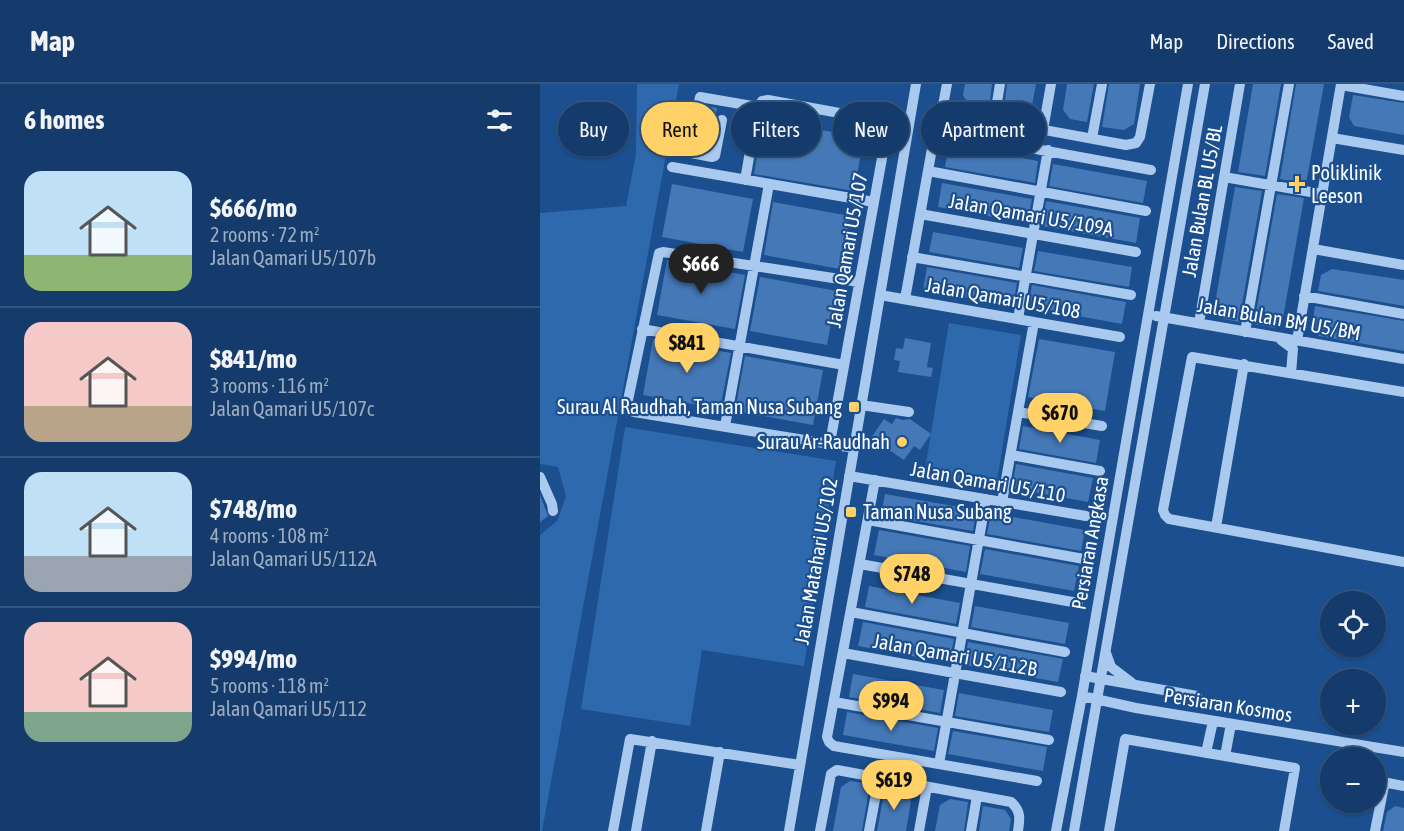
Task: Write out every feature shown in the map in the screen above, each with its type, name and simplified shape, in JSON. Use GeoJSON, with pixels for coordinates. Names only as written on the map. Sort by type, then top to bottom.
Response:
{"type":"FeatureCollection","features":[{"type":"Feature","properties":{"kind":"street","name":"Jalan Matahari U5/102"},"geometry":{"type":"LineString","coordinates":[[789,831],[916,84]]}},
{"type":"Feature","properties":{"kind":"street"},"geometry":{"type":"LineString","coordinates":[[945,102],[947,84]]}},
{"type":"Feature","properties":{"kind":"street"},"geometry":{"type":"LineString","coordinates":[[997,102],[1000,84]]}},
{"type":"Feature","properties":{"kind":"street"},"geometry":{"type":"LineString","coordinates":[[1046,113],[1051,84]]}},
{"type":"Feature","properties":{"kind":"street"},"geometry":{"type":"LineString","coordinates":[[1092,138],[1102,84]]}},
{"type":"Feature","properties":{"kind":"street"},"geometry":{"type":"LineString","coordinates":[[1046,130],[1126,145],[1136,143],[1140,137],[1149,84]]}},
{"type":"Feature","properties":{"kind":"street","name":"Persiaran Angkasa"},"geometry":{"type":"LineString","coordinates":[[1056,831],[1082,696],[1188,84]]}},
{"type":"Feature","properties":{"kind":"street","name":"Persiaran Angkasa"},"geometry":{"type":"LineString","coordinates":[[1074,831],[1099,700],[1163,317],[1205,84]]}},
{"type":"Feature","properties":{"kind":"street","name":"Jalan Bulan BL U5/BL"},"geometry":{"type":"LineString","coordinates":[[1198,323],[1240,84]]}},
{"type":"Feature","properties":{"kind":"street"},"geometry":{"type":"LineString","coordinates":[[1245,332],[1289,84]]}},
{"type":"Feature","properties":{"kind":"street"},"geometry":{"type":"LineString","coordinates":[[1297,341],[1341,85],[1404,96]]}},
{"type":"Feature","properties":{"kind":"street"},"geometry":{"type":"LineString","coordinates":[[722,120],[715,156],[712,158],[691,153],[700,97],[733,102]]}},
{"type":"Feature","properties":{"kind":"street","name":"Jalan Qamari U5/107"},"geometry":{"type":"LineString","coordinates":[[762,102],[768,100],[779,102]]}},
{"type":"Feature","properties":{"kind":"street","name":"Jalan Qamari U5/107"},"geometry":{"type":"LineString","coordinates":[[821,110],[879,120],[884,123],[886,131],[830,443]]}},
{"type":"Feature","properties":{"kind":"street"},"geometry":{"type":"LineString","coordinates":[[905,299],[933,142],[938,135],[943,133],[1048,150],[1150,170]]}},
{"type":"Feature","properties":{"kind":"street"},"geometry":{"type":"LineString","coordinates":[[1332,138],[1404,150]]}},
{"type":"Feature","properties":{"kind":"street"},"geometry":{"type":"LineString","coordinates":[[1018,319],[1048,150]]}},
{"type":"Feature","properties":{"kind":"street"},"geometry":{"type":"LineString","coordinates":[[745,180],[749,156]]}},
{"type":"Feature","properties":{"kind":"street"},"geometry":{"type":"LineString","coordinates":[[672,167],[874,202]]}},
{"type":"Feature","properties":{"kind":"street"},"geometry":{"type":"LineString","coordinates":[[928,171],[1146,211]]}},
{"type":"Feature","properties":{"kind":"street"},"geometry":{"type":"LineString","coordinates":[[1224,177],[1322,194]]}},
{"type":"Feature","properties":{"kind":"street"},"geometry":{"type":"LineString","coordinates":[[725,426],[768,184]]}},
{"type":"Feature","properties":{"kind":"street","name":"Jalan Qamari U5/109A"},"geometry":{"type":"LineString","coordinates":[[920,214],[1136,252]]}},
{"type":"Feature","properties":{"kind":"street"},"geometry":{"type":"LineString","coordinates":[[1312,249],[1404,265]]}},
{"type":"Feature","properties":{"kind":"street"},"geometry":{"type":"LineString","coordinates":[[854,447],[634,412],[629,408],[628,400],[659,253],[859,282]]}},
{"type":"Feature","properties":{"kind":"street"},"geometry":{"type":"LineString","coordinates":[[912,257],[1131,295]]}},
{"type":"Feature","properties":{"kind":"street","name":"Jalan Qamari U5/108"},"geometry":{"type":"LineString","coordinates":[[880,295],[1120,336]]}},
{"type":"Feature","properties":{"kind":"street"},"geometry":{"type":"LineString","coordinates":[[1304,296],[1404,314]]}},
{"type":"Feature","properties":{"kind":"street","name":"Jalan Bulan BM U5/BM"},"geometry":{"type":"LineString","coordinates":[[1147,315],[1404,359]]}},
{"type":"Feature","properties":{"kind":"street"},"geometry":{"type":"LineString","coordinates":[[1002,502],[1034,321]]}},
{"type":"Feature","properties":{"kind":"street"},"geometry":{"type":"LineString","coordinates":[[642,328],[844,365]]}},
{"type":"Feature","properties":{"kind":"street"},"geometry":{"type":"LineString","coordinates":[[1272,336],[1286,341],[1293,349],[1292,373]]}},
{"type":"Feature","properties":{"kind":"street"},"geometry":{"type":"LineString","coordinates":[[1404,392],[1195,356],[1190,359],[1163,510],[1169,519],[1404,562]]}},
{"type":"Feature","properties":{"kind":"street"},"geometry":{"type":"LineString","coordinates":[[1216,527],[1244,364]]}},
{"type":"Feature","properties":{"kind":"street"},"geometry":{"type":"LineString","coordinates":[[861,405],[909,412]]}},
{"type":"Feature","properties":{"kind":"street"},"geometry":{"type":"LineString","coordinates":[[1018,412],[1102,426]]}},
{"type":"Feature","properties":{"kind":"street"},"geometry":{"type":"LineString","coordinates":[[1011,454],[1100,471]]}},
{"type":"Feature","properties":{"kind":"street","name":"Jalan Qamari U5/110"},"geometry":{"type":"LineString","coordinates":[[849,476],[1086,516]]}},
{"type":"Feature","properties":{"kind":"street"},"geometry":{"type":"LineString","coordinates":[[540,477],[553,511]]}},
{"type":"Feature","properties":{"kind":"street"},"geometry":{"type":"LineString","coordinates":[[875,480],[827,736],[829,742],[834,746],[1037,782]]}},
{"type":"Feature","properties":{"kind":"street"},"geometry":{"type":"LineString","coordinates":[[939,764],[986,499]]}},
{"type":"Feature","properties":{"kind":"street"},"geometry":{"type":"LineString","coordinates":[[868,520],[1084,560]]}},
{"type":"Feature","properties":{"kind":"street"},"geometry":{"type":"LineString","coordinates":[[860,564],[1078,603]]}},
{"type":"Feature","properties":{"kind":"street"},"geometry":{"type":"LineString","coordinates":[[851,612],[1065,652]]}},
{"type":"Feature","properties":{"kind":"street"},"geometry":{"type":"LineString","coordinates":[[1106,653],[1112,667],[1135,685]]}},
{"type":"Feature","properties":{"kind":"street","name":"Jalan Qamari U5/112B"},"geometry":{"type":"LineString","coordinates":[[843,654],[1061,692]]}},
{"type":"Feature","properties":{"kind":"street","name":"Persiaran Kosmos"},"geometry":{"type":"LineString","coordinates":[[1085,676],[1197,696]]}},
{"type":"Feature","properties":{"kind":"street","name":"Persiaran Kosmos"},"geometry":{"type":"LineString","coordinates":[[1082,696],[1404,752]]}},
{"type":"Feature","properties":{"kind":"street"},"geometry":{"type":"LineString","coordinates":[[1074,733],[1099,700]]}},
{"type":"Feature","properties":{"kind":"street"},"geometry":{"type":"LineString","coordinates":[[834,702],[1049,740]]}},
{"type":"Feature","properties":{"kind":"street"},"geometry":{"type":"LineString","coordinates":[[1206,753],[1212,720]]}},
{"type":"Feature","properties":{"kind":"street"},"geometry":{"type":"LineString","coordinates":[[1225,756],[1231,723]]}},
{"type":"Feature","properties":{"kind":"street"},"geometry":{"type":"LineString","coordinates":[[613,831],[630,739],[800,765]]}},
{"type":"Feature","properties":{"kind":"street"},"geometry":{"type":"LineString","coordinates":[[1109,831],[1125,739],[1295,768],[1284,831]]}},
{"type":"Feature","properties":{"kind":"street"},"geometry":{"type":"LineString","coordinates":[[636,831],[652,741]]}},
{"type":"Feature","properties":{"kind":"street"},"geometry":{"type":"LineString","coordinates":[[706,831],[720,752]]}},
{"type":"Feature","properties":{"kind":"street"},"geometry":{"type":"LineString","coordinates":[[820,831],[831,774],[837,770],[1011,802],[1017,807],[1020,816],[1018,831]]}},
{"type":"Feature","properties":{"kind":"street"},"geometry":{"type":"LineString","coordinates":[[869,831],[879,778]]}},
{"type":"Feature","properties":{"kind":"street"},"geometry":{"type":"LineString","coordinates":[[1375,831],[1384,786],[1388,783],[1404,786]]}},
{"type":"Feature","properties":{"kind":"street"},"geometry":{"type":"LineString","coordinates":[[919,831],[927,787]]}},
{"type":"Feature","properties":{"kind":"street"},"geometry":{"type":"LineString","coordinates":[[971,831],[977,796]]}},
{"type":"Feature","properties":{"kind":"shaded area"},"geometry":{"type":"Polygon","coordinates":[[[637,84],[679,84],[676,102],[641,102],[641,156],[666,156],[542,831],[540,831],[540,535],[557,521],[566,496],[558,467],[540,464],[540,213],[626,206],[636,154],[637,84]]]}},
{"type":"Feature","properties":{"kind":"shaded area"},"geometry":{"type":"Polygon","coordinates":[[[949,323],[1021,335],[996,487],[924,476],[949,323]]]}},
{"type":"Feature","properties":{"kind":"shaded area"},"geometry":{"type":"Polygon","coordinates":[[[625,427],[836,461],[804,666],[702,650],[690,726],[581,709],[625,427]]]}},
{"type":"Feature","properties":{"kind":"building"},"geometry":{"type":"Polygon","coordinates":[[[965,84],[992,84],[989,102],[967,102],[963,95],[965,84]]]}},
{"type":"Feature","properties":{"kind":"building"},"geometry":{"type":"Polygon","coordinates":[[[1007,84],[1036,84],[1033,102],[1005,102],[1007,84]]]}},
{"type":"Feature","properties":{"kind":"building"},"geometry":{"type":"Polygon","coordinates":[[[1067,84],[1094,84],[1087,122],[1070,119],[1063,110],[1067,84]]]}},
{"type":"Feature","properties":{"kind":"building"},"geometry":{"type":"Polygon","coordinates":[[[1109,84],[1140,84],[1134,124],[1124,130],[1102,127],[1109,84]]]}},
{"type":"Feature","properties":{"kind":"building"},"geometry":{"type":"Polygon","coordinates":[[[1253,84],[1281,84],[1265,176],[1238,172],[1253,84]]]}},
{"type":"Feature","properties":{"kind":"building"},"geometry":{"type":"Polygon","coordinates":[[[1296,84],[1324,84],[1306,184],[1280,179],[1296,84]]]}},
{"type":"Feature","properties":{"kind":"building"},"geometry":{"type":"Polygon","coordinates":[[[1353,95],[1404,103],[1404,135],[1354,126],[1349,117],[1353,95]]]}},
{"type":"Feature","properties":{"kind":"building"},"geometry":{"type":"Polygon","coordinates":[[[821,130],[833,132],[833,156],[861,156],[854,191],[754,174],[757,156],[821,156],[821,130]]]}},
{"type":"Feature","properties":{"kind":"building"},"geometry":{"type":"Polygon","coordinates":[[[947,156],[1010,156],[1038,161],[1035,183],[945,167],[947,156]]]}},
{"type":"Feature","properties":{"kind":"building"},"geometry":{"type":"Polygon","coordinates":[[[1053,164],[1147,181],[1143,203],[1049,186],[1053,164]]]}},
{"type":"Feature","properties":{"kind":"building"},"geometry":{"type":"Polygon","coordinates":[[[942,183],[1032,199],[1027,223],[938,207],[942,183]]]}},
{"type":"Feature","properties":{"kind":"building"},"geometry":{"type":"Polygon","coordinates":[[[672,184],[753,199],[743,252],[662,237],[672,184]]]}},
{"type":"Feature","properties":{"kind":"building"},"geometry":{"type":"Polygon","coordinates":[[[1235,187],[1262,191],[1239,322],[1219,318],[1214,309],[1235,187]]]}},
{"type":"Feature","properties":{"kind":"building"},"geometry":{"type":"Polygon","coordinates":[[[1277,194],[1304,198],[1283,318],[1275,328],[1254,324],[1277,194]]]}},
{"type":"Feature","properties":{"kind":"building"},"geometry":{"type":"Polygon","coordinates":[[[1046,201],[1140,218],[1136,243],[1042,226],[1046,201]]]}},
{"type":"Feature","properties":{"kind":"building"},"geometry":{"type":"Polygon","coordinates":[[[773,202],[850,216],[840,269],[764,255],[773,202]]]}},
{"type":"Feature","properties":{"kind":"building"},"geometry":{"type":"Polygon","coordinates":[[[933,232],[1023,248],[1019,268],[929,252],[933,232]]]}},
{"type":"Feature","properties":{"kind":"building"},"geometry":{"type":"Polygon","coordinates":[[[1038,251],[1132,267],[1129,287],[1034,271],[1038,251]]]}},
{"type":"Feature","properties":{"kind":"building"},"geometry":{"type":"Polygon","coordinates":[[[667,260],[745,275],[735,329],[657,315],[667,260]]]}},
{"type":"Feature","properties":{"kind":"building"},"geometry":{"type":"Polygon","coordinates":[[[927,267],[1017,283],[1013,306],[923,290],[927,267]]]}},
{"type":"Feature","properties":{"kind":"building"},"geometry":{"type":"Polygon","coordinates":[[[1332,269],[1404,280],[1404,306],[1318,291],[1321,275],[1332,269]]]}},
{"type":"Feature","properties":{"kind":"building"},"geometry":{"type":"Polygon","coordinates":[[[760,277],[837,291],[827,345],[750,331],[760,277]]]}},
{"type":"Feature","properties":{"kind":"building"},"geometry":{"type":"Polygon","coordinates":[[[1032,285],[1126,302],[1122,324],[1028,307],[1032,285]]]}},
{"type":"Feature","properties":{"kind":"building"},"geometry":{"type":"Polygon","coordinates":[[[1315,306],[1404,321],[1404,351],[1319,336],[1312,327],[1315,306]]]}},
{"type":"Feature","properties":{"kind":"building"},"geometry":{"type":"Polygon","coordinates":[[[905,338],[931,343],[927,367],[933,368],[931,377],[898,372],[900,361],[894,360],[896,348],[903,349],[905,338]]]}},
{"type":"Feature","properties":{"kind":"building"},"geometry":{"type":"Polygon","coordinates":[[[653,339],[731,353],[720,409],[643,395],[653,339]]]}},
{"type":"Feature","properties":{"kind":"building"},"geometry":{"type":"Polygon","coordinates":[[[1039,339],[1115,352],[1105,411],[1028,397],[1039,339]]]}},
{"type":"Feature","properties":{"kind":"building"},"geometry":{"type":"Polygon","coordinates":[[[745,356],[823,370],[813,425],[735,411],[745,356]]]}},
{"type":"Feature","properties":{"kind":"building","name":"Surau Ar-Raudhah"},"geometry":{"type":"Polygon","coordinates":[[[896,418],[910,419],[931,434],[920,450],[914,446],[904,460],[871,438],[884,419],[892,424],[896,418]]]}},
{"type":"Feature","properties":{"kind":"building"},"geometry":{"type":"Polygon","coordinates":[[[1023,426],[1100,440],[1096,463],[1019,449],[1023,426]]]}},
{"type":"Feature","properties":{"kind":"building"},"geometry":{"type":"Polygon","coordinates":[[[1016,464],[1093,478],[1088,502],[1012,488],[1016,464]]]}},
{"type":"Feature","properties":{"kind":"building"},"geometry":{"type":"Polygon","coordinates":[[[885,494],[976,510],[973,531],[881,515],[885,494]]]}},
{"type":"Feature","properties":{"kind":"building"},"geometry":{"type":"Polygon","coordinates":[[[540,495],[548,516],[540,522],[540,495]]]}},
{"type":"Feature","properties":{"kind":"building"},"geometry":{"type":"Polygon","coordinates":[[[991,513],[1085,530],[1081,551],[987,534],[991,513]]]}},
{"type":"Feature","properties":{"kind":"building"},"geometry":{"type":"Polygon","coordinates":[[[879,530],[970,546],[966,572],[874,555],[879,530]]]}},
{"type":"Feature","properties":{"kind":"building"},"geometry":{"type":"Polygon","coordinates":[[[985,549],[1079,566],[1074,591],[980,574],[985,549]]]}},
{"type":"Feature","properties":{"kind":"building"},"geometry":{"type":"Polygon","coordinates":[[[869,586],[960,603],[956,624],[865,607],[869,586]]]}},
{"type":"Feature","properties":{"kind":"building"},"geometry":{"type":"Polygon","coordinates":[[[975,606],[1069,623],[1065,644],[971,627],[975,606]]]}},
{"type":"Feature","properties":{"kind":"building"},"geometry":{"type":"Polygon","coordinates":[[[863,622],[954,639],[949,663],[858,646],[863,622]]]}},
{"type":"Feature","properties":{"kind":"building"},"geometry":{"type":"Polygon","coordinates":[[[968,642],[1063,659],[1058,682],[964,665],[968,642]]]}},
{"type":"Feature","properties":{"kind":"building"},"geometry":{"type":"Polygon","coordinates":[[[853,674],[944,690],[940,713],[849,697],[853,674]]]}},
{"type":"Feature","properties":{"kind":"building"},"geometry":{"type":"Polygon","coordinates":[[[959,693],[1053,710],[1049,732],[955,716],[959,693]]]}},
{"type":"Feature","properties":{"kind":"building"},"geometry":{"type":"Polygon","coordinates":[[[847,712],[938,728],[934,751],[843,735],[847,712]]]}},
{"type":"Feature","properties":{"kind":"building"},"geometry":{"type":"Polygon","coordinates":[[[953,731],[1047,747],[1043,771],[948,754],[953,731]]]}},
{"type":"Feature","properties":{"kind":"building"},"geometry":{"type":"Polygon","coordinates":[[[850,781],[870,784],[862,831],[833,831],[841,787],[850,781]]]}},
{"type":"Feature","properties":{"kind":"building"},"geometry":{"type":"Polygon","coordinates":[[[885,788],[906,792],[911,801],[906,831],[877,831],[885,788]]]}},
{"type":"Feature","properties":{"kind":"building"},"geometry":{"type":"Polygon","coordinates":[[[950,799],[968,802],[964,831],[935,831],[940,805],[950,799]]]}},
{"type":"Feature","properties":{"kind":"building"},"geometry":{"type":"Polygon","coordinates":[[[983,806],[1005,810],[1011,819],[1009,831],[979,831],[983,806]]]}},
{"type":"Feature","properties":{"kind":"building"},"geometry":{"type":"Polygon","coordinates":[[[1395,806],[1404,808],[1404,831],[1383,831],[1387,812],[1395,806]]]}},
{"type":"Feature","properties":{"kind":"place","name":"Poliklinik Leeson"},"geometry":{"type":"Point","coordinates":[1297,184]}},
{"type":"Feature","properties":{"kind":"place","name":"Surau Al Raudhah, Taman Nusa Subang"},"geometry":{"type":"Point","coordinates":[854,407]}},
{"type":"Feature","properties":{"kind":"place","name":"Surau Ar-Raudhah"},"geometry":{"type":"Point","coordinates":[902,442]}},
{"type":"Feature","properties":{"kind":"place","name":"Taman Nusa Subang"},"geometry":{"type":"Point","coordinates":[851,512]}}]}
